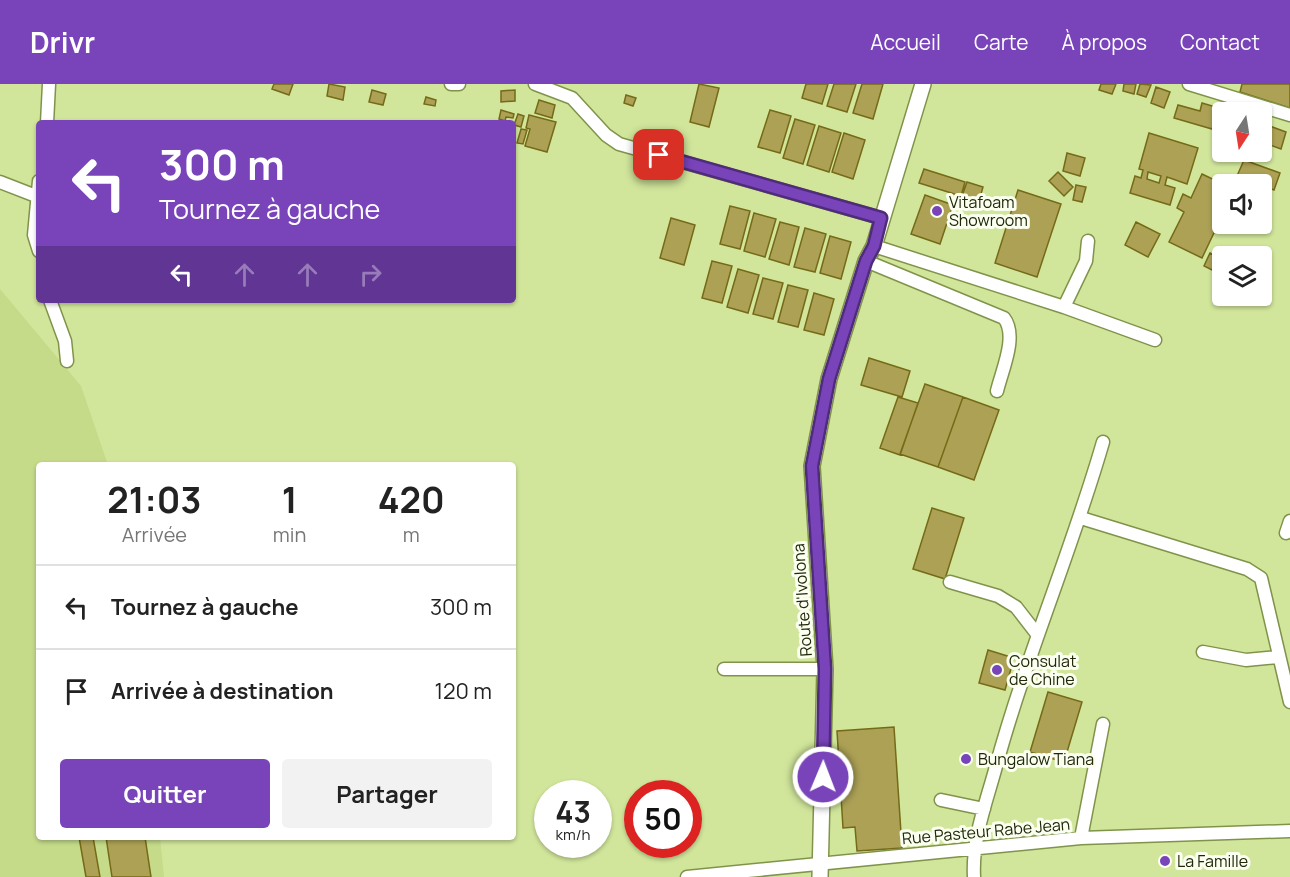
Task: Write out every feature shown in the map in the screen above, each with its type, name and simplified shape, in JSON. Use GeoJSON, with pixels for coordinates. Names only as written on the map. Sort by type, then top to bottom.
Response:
{"type":"FeatureCollection","features":[{"type":"Feature","properties":{"kind":"main road","name":"Route d'Ivolona"},"geometry":{"type":"LineString","coordinates":[[820,870],[825,669],[812,466],[829,379],[866,261],[874,246],[923,84]]}},
{"type":"Feature","properties":{"kind":"street"},"geometry":{"type":"LineString","coordinates":[[47,120],[49,84]]}},
{"type":"Feature","properties":{"kind":"street"},"geometry":{"type":"LineString","coordinates":[[451,84],[459,84]]}},
{"type":"Feature","properties":{"kind":"street"},"geometry":{"type":"LineString","coordinates":[[535,84],[572,98],[606,135],[619,144],[881,218]]}},
{"type":"Feature","properties":{"kind":"street"},"geometry":{"type":"LineString","coordinates":[[1189,84],[1290,115]]}},
{"type":"Feature","properties":{"kind":"street"},"geometry":{"type":"LineString","coordinates":[[0,182],[36,196],[34,235],[36,241]]}},
{"type":"Feature","properties":{"kind":"street"},"geometry":{"type":"LineString","coordinates":[[1064,307],[1086,261],[1088,241]]}},
{"type":"Feature","properties":{"kind":"street"},"geometry":{"type":"LineString","coordinates":[[874,246],[1064,307],[1155,340]]}},
{"type":"Feature","properties":{"kind":"street"},"geometry":{"type":"LineString","coordinates":[[866,261],[1004,318],[1008,323],[1010,340],[997,391]]}},
{"type":"Feature","properties":{"kind":"street"},"geometry":{"type":"LineString","coordinates":[[51,303],[65,341],[67,361]]}},
{"type":"Feature","properties":{"kind":"street"},"geometry":{"type":"LineString","coordinates":[[974,877],[974,849],[1007,725],[1037,634],[1082,518],[1103,442]]}},
{"type":"Feature","properties":{"kind":"street"},"geometry":{"type":"LineString","coordinates":[[1082,518],[1247,569],[1261,578],[1290,702]]}},
{"type":"Feature","properties":{"kind":"street"},"geometry":{"type":"LineString","coordinates":[[1286,533],[1290,521]]}},
{"type":"Feature","properties":{"kind":"street"},"geometry":{"type":"LineString","coordinates":[[950,582],[998,596],[1016,608],[1037,634]]}},
{"type":"Feature","properties":{"kind":"street"},"geometry":{"type":"LineString","coordinates":[[1203,652],[1246,660],[1278,657]]}},
{"type":"Feature","properties":{"kind":"street"},"geometry":{"type":"LineString","coordinates":[[724,669],[825,669]]}},
{"type":"Feature","properties":{"kind":"street"},"geometry":{"type":"LineString","coordinates":[[1081,838],[1103,724]]}},
{"type":"Feature","properties":{"kind":"street"},"geometry":{"type":"LineString","coordinates":[[941,800],[984,808]]}},
{"type":"Feature","properties":{"kind":"street","name":"Rue Pasteur Rabe Jean"},"geometry":{"type":"LineString","coordinates":[[687,877],[820,870],[974,849],[1081,838],[1290,831]]}},
{"type":"Feature","properties":{"kind":"shaded area"},"geometry":{"type":"Polygon","coordinates":[[[0,289],[81,386],[107,462],[36,462],[36,840],[160,840],[164,877],[0,877],[0,289]]]}},
{"type":"Feature","properties":{"kind":"building"},"geometry":{"type":"Polygon","coordinates":[[[274,84],[293,84],[289,95],[272,89],[274,84]]]}},
{"type":"Feature","properties":{"kind":"building"},"geometry":{"type":"Polygon","coordinates":[[[329,84],[345,87],[343,100],[327,96],[329,84]]]}},
{"type":"Feature","properties":{"kind":"building"},"geometry":{"type":"Polygon","coordinates":[[[699,84],[719,88],[709,127],[690,122],[699,84]]]}},
{"type":"Feature","properties":{"kind":"building"},"geometry":{"type":"Polygon","coordinates":[[[806,84],[828,84],[822,104],[802,98],[806,84]]]}},
{"type":"Feature","properties":{"kind":"building"},"geometry":{"type":"Polygon","coordinates":[[[834,84],[856,84],[847,112],[827,106],[834,84]]]}},
{"type":"Feature","properties":{"kind":"building"},"geometry":{"type":"Polygon","coordinates":[[[862,84],[883,84],[873,119],[853,113],[862,84]]]}},
{"type":"Feature","properties":{"kind":"building"},"geometry":{"type":"Polygon","coordinates":[[[1101,84],[1116,84],[1112,94],[1099,90],[1101,84]]]}},
{"type":"Feature","properties":{"kind":"building"},"geometry":{"type":"Polygon","coordinates":[[[1124,84],[1136,84],[1134,94],[1123,91],[1124,84]]]}},
{"type":"Feature","properties":{"kind":"building"},"geometry":{"type":"Polygon","coordinates":[[[1140,84],[1151,85],[1146,97],[1137,94],[1140,84]]]}},
{"type":"Feature","properties":{"kind":"building"},"geometry":{"type":"Polygon","coordinates":[[[1242,84],[1290,84],[1290,108],[1272,102],[1240,92],[1242,84]]]}},
{"type":"Feature","properties":{"kind":"building"},"geometry":{"type":"Polygon","coordinates":[[[1156,87],[1170,92],[1164,108],[1151,103],[1156,87]]]}},
{"type":"Feature","properties":{"kind":"building"},"geometry":{"type":"Polygon","coordinates":[[[372,90],[386,94],[383,105],[369,102],[372,90]]]}},
{"type":"Feature","properties":{"kind":"building"},"geometry":{"type":"Polygon","coordinates":[[[515,90],[515,101],[501,102],[501,91],[515,90]]]}},
{"type":"Feature","properties":{"kind":"building"},"geometry":{"type":"Polygon","coordinates":[[[626,95],[636,98],[633,106],[624,103],[626,95]]]}},
{"type":"Feature","properties":{"kind":"building"},"geometry":{"type":"Polygon","coordinates":[[[426,97],[436,100],[435,106],[424,104],[426,97]]]}},
{"type":"Feature","properties":{"kind":"building"},"geometry":{"type":"Polygon","coordinates":[[[539,100],[555,105],[552,118],[535,113],[539,100]]]}},
{"type":"Feature","properties":{"kind":"building"},"geometry":{"type":"Polygon","coordinates":[[[1202,103],[1212,106],[1212,129],[1174,118],[1178,105],[1200,111],[1202,103]]]}},
{"type":"Feature","properties":{"kind":"building"},"geometry":{"type":"Polygon","coordinates":[[[501,110],[514,114],[513,118],[499,119],[501,110]]]}},
{"type":"Feature","properties":{"kind":"building"},"geometry":{"type":"Polygon","coordinates":[[[770,110],[791,116],[780,153],[758,147],[770,110]]]}},
{"type":"Feature","properties":{"kind":"building"},"geometry":{"type":"Polygon","coordinates":[[[518,114],[524,116],[521,127],[516,126],[518,114]]]}},
{"type":"Feature","properties":{"kind":"building"},"geometry":{"type":"Polygon","coordinates":[[[529,115],[556,122],[547,152],[525,146],[530,129],[526,128],[529,115]]]}},
{"type":"Feature","properties":{"kind":"building"},"geometry":{"type":"Polygon","coordinates":[[[795,119],[815,125],[803,164],[783,158],[795,119]]]}},
{"type":"Feature","properties":{"kind":"building"},"geometry":{"type":"Polygon","coordinates":[[[819,126],[841,133],[829,172],[807,165],[819,126]]]}},
{"type":"Feature","properties":{"kind":"building"},"geometry":{"type":"Polygon","coordinates":[[[1272,127],[1286,132],[1281,149],[1272,146],[1272,127]]]}},
{"type":"Feature","properties":{"kind":"building"},"geometry":{"type":"Polygon","coordinates":[[[521,129],[527,130],[523,144],[517,143],[521,129]]]}},
{"type":"Feature","properties":{"kind":"building"},"geometry":{"type":"Polygon","coordinates":[[[844,133],[865,140],[853,179],[832,172],[844,133]]]}},
{"type":"Feature","properties":{"kind":"building"},"geometry":{"type":"Polygon","coordinates":[[[1149,133],[1198,148],[1187,184],[1167,177],[1165,185],[1175,188],[1170,205],[1130,193],[1135,176],[1141,178],[1143,170],[1139,169],[1149,133]],[[1148,172],[1147,179],[1159,183],[1161,176],[1148,172]]]}},
{"type":"Feature","properties":{"kind":"building"},"geometry":{"type":"Polygon","coordinates":[[[1067,153],[1085,158],[1080,176],[1063,171],[1067,153]]]}},
{"type":"Feature","properties":{"kind":"building"},"geometry":{"type":"Polygon","coordinates":[[[1243,162],[1250,162],[1280,173],[1274,190],[1272,189],[1272,174],[1238,174],[1243,162]]]}},
{"type":"Feature","properties":{"kind":"building"},"geometry":{"type":"Polygon","coordinates":[[[924,169],[965,182],[961,196],[919,183],[924,169]]]}},
{"type":"Feature","properties":{"kind":"building"},"geometry":{"type":"Polygon","coordinates":[[[1058,172],[1073,187],[1064,196],[1049,181],[1058,172]]]}},
{"type":"Feature","properties":{"kind":"building"},"geometry":{"type":"Polygon","coordinates":[[[1202,174],[1212,179],[1213,234],[1202,258],[1169,242],[1184,212],[1177,208],[1183,194],[1191,198],[1202,174]]]}},
{"type":"Feature","properties":{"kind":"building"},"geometry":{"type":"Polygon","coordinates":[[[967,182],[983,187],[979,201],[962,196],[967,182]]]}},
{"type":"Feature","properties":{"kind":"building"},"geometry":{"type":"Polygon","coordinates":[[[1076,185],[1086,187],[1082,202],[1073,200],[1076,185]]]}},
{"type":"Feature","properties":{"kind":"building"},"geometry":{"type":"Polygon","coordinates":[[[1018,190],[1061,204],[1037,277],[995,263],[1018,190]]]}},
{"type":"Feature","properties":{"kind":"building"},"geometry":{"type":"Polygon","coordinates":[[[925,195],[953,205],[940,244],[911,234],[925,195]]]}},
{"type":"Feature","properties":{"kind":"building"},"geometry":{"type":"Polygon","coordinates":[[[730,206],[750,211],[740,249],[720,244],[730,206]]]}},
{"type":"Feature","properties":{"kind":"building"},"geometry":{"type":"Polygon","coordinates":[[[754,213],[776,219],[765,257],[744,251],[754,213]]]}},
{"type":"Feature","properties":{"kind":"building"},"geometry":{"type":"Polygon","coordinates":[[[671,218],[695,225],[684,265],[660,258],[671,218]]]}},
{"type":"Feature","properties":{"kind":"building"},"geometry":{"type":"Polygon","coordinates":[[[780,222],[799,227],[789,265],[769,259],[780,222]]]}},
{"type":"Feature","properties":{"kind":"building"},"geometry":{"type":"Polygon","coordinates":[[[1136,222],[1160,234],[1148,257],[1125,245],[1136,222]]]}},
{"type":"Feature","properties":{"kind":"building"},"geometry":{"type":"Polygon","coordinates":[[[805,228],[826,234],[815,272],[794,267],[805,228]]]}},
{"type":"Feature","properties":{"kind":"building"},"geometry":{"type":"Polygon","coordinates":[[[830,236],[851,242],[841,279],[820,273],[830,236]]]}},
{"type":"Feature","properties":{"kind":"building"},"geometry":{"type":"Polygon","coordinates":[[[1210,253],[1212,254],[1212,270],[1204,266],[1210,253]]]}},
{"type":"Feature","properties":{"kind":"building"},"geometry":{"type":"Polygon","coordinates":[[[712,261],[732,266],[722,303],[702,298],[712,261]]]}},
{"type":"Feature","properties":{"kind":"building"},"geometry":{"type":"Polygon","coordinates":[[[738,269],[759,275],[748,313],[727,307],[738,269]]]}},
{"type":"Feature","properties":{"kind":"building"},"geometry":{"type":"Polygon","coordinates":[[[763,278],[783,283],[773,319],[753,314],[763,278]]]}},
{"type":"Feature","properties":{"kind":"building"},"geometry":{"type":"Polygon","coordinates":[[[788,285],[808,290],[798,327],[778,322],[788,285]]]}},
{"type":"Feature","properties":{"kind":"building"},"geometry":{"type":"Polygon","coordinates":[[[814,293],[834,299],[824,335],[804,330],[814,293]]]}},
{"type":"Feature","properties":{"kind":"building"},"geometry":{"type":"Polygon","coordinates":[[[869,358],[910,371],[902,397],[861,385],[869,358]]]}},
{"type":"Feature","properties":{"kind":"building"},"geometry":{"type":"Polygon","coordinates":[[[925,384],[963,397],[938,467],[900,454],[925,384]]]}},
{"type":"Feature","properties":{"kind":"building"},"geometry":{"type":"Polygon","coordinates":[[[898,397],[918,403],[900,455],[880,448],[898,397]]]}},
{"type":"Feature","properties":{"kind":"building"},"geometry":{"type":"Polygon","coordinates":[[[963,397],[999,410],[974,480],[938,467],[963,397]]]}},
{"type":"Feature","properties":{"kind":"building"},"geometry":{"type":"Polygon","coordinates":[[[932,508],[964,518],[945,579],[913,569],[932,508]]]}},
{"type":"Feature","properties":{"kind":"building","name":"Consulat de Chine"},"geometry":{"type":"Polygon","coordinates":[[[988,650],[1014,658],[1005,690],[979,683],[988,650]]]}},
{"type":"Feature","properties":{"kind":"building"},"geometry":{"type":"Polygon","coordinates":[[[1048,692],[1082,702],[1064,762],[1030,752],[1048,692]]]}},
{"type":"Feature","properties":{"kind":"building"},"geometry":{"type":"Polygon","coordinates":[[[894,727],[902,848],[857,851],[855,827],[843,828],[837,731],[894,727]]]}},
{"type":"Feature","properties":{"kind":"building"},"geometry":{"type":"Polygon","coordinates":[[[80,840],[94,840],[100,877],[86,877],[80,840]]]}},
{"type":"Feature","properties":{"kind":"building"},"geometry":{"type":"Polygon","coordinates":[[[106,840],[145,840],[151,877],[112,877],[106,840]]]}},
{"type":"Feature","properties":{"kind":"place","name":"Vitafoam Showroom"},"geometry":{"type":"Point","coordinates":[937,211]}},
{"type":"Feature","properties":{"kind":"place","name":"Consulat de Chine"},"geometry":{"type":"Point","coordinates":[997,670]}},
{"type":"Feature","properties":{"kind":"place","name":"Bungalow Tiana"},"geometry":{"type":"Point","coordinates":[966,759]}},
{"type":"Feature","properties":{"kind":"place","name":"La Famille"},"geometry":{"type":"Point","coordinates":[1165,861]}},
{"type":"Feature","properties":{"kind":"route"},"geometry":{"type":"LineString","coordinates":[[659,155],[881,218],[874,246],[866,261],[829,379],[812,466],[825,669],[823,777]]}}]}
